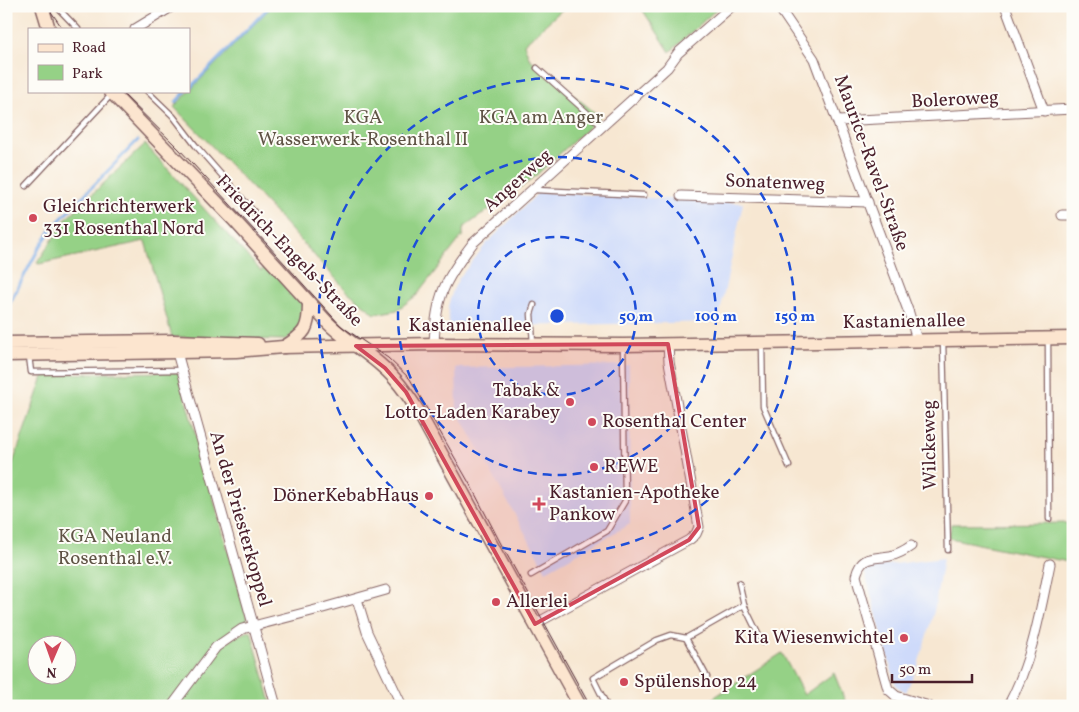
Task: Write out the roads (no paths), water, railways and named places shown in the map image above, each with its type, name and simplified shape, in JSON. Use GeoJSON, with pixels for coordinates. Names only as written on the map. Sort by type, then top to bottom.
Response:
{"type":"FeatureCollection","features":[{"type":"Feature","properties":{"kind":"street"},"geometry":{"type":"LineString","coordinates":[[42,6],[49,28]]}},
{"type":"Feature","properties":{"kind":"street"},"geometry":{"type":"LineString","coordinates":[[137,28],[173,6]]}},
{"type":"Feature","properties":{"kind":"street","name":"Angerweg"},"geometry":{"type":"LineString","coordinates":[[434,344],[440,297],[454,268],[473,243],[667,68],[678,53],[732,6]]}},
{"type":"Feature","properties":{"kind":"street","name":"Maurice-Ravel-Straße"},"geometry":{"type":"LineString","coordinates":[[778,6],[814,59],[910,313],[917,340]]}},
{"type":"Feature","properties":{"kind":"street"},"geometry":{"type":"LineString","coordinates":[[1005,6],[1044,111]]}},
{"type":"Feature","properties":{"kind":"street","name":"Friedrich-Engels-Straße"},"geometry":{"type":"LineString","coordinates":[[111,93],[234,219],[309,304],[340,335],[385,368],[406,392],[580,706]]}},
{"type":"Feature","properties":{"kind":"street","name":"Boleroweg"},"geometry":{"type":"LineString","coordinates":[[839,121],[1073,109]]}},
{"type":"Feature","properties":{"kind":"street","name":"Sonatenweg"},"geometry":{"type":"LineString","coordinates":[[681,196],[868,202]]}},
{"type":"Feature","properties":{"kind":"street"},"geometry":{"type":"LineString","coordinates":[[1062,215],[1073,215]]}},
{"type":"Feature","properties":{"kind":"street"},"geometry":{"type":"LineString","coordinates":[[282,347],[298,338],[304,332],[309,321],[309,304]]}},
{"type":"Feature","properties":{"kind":"street","name":"Kastanienallee"},"geometry":{"type":"LineString","coordinates":[[6,343],[175,346],[236,351],[282,347],[434,344],[623,345],[1073,338]]}},
{"type":"Feature","properties":{"kind":"street"},"geometry":{"type":"LineString","coordinates":[[535,624],[689,540],[696,534],[699,527],[669,362],[668,344]]}},
{"type":"Feature","properties":{"kind":"street","name":"Kastanienallee"},"geometry":{"type":"LineString","coordinates":[[6,354],[175,346]]}},
{"type":"Feature","properties":{"kind":"street","name":"An der Priesterkoppel"},"geometry":{"type":"LineString","coordinates":[[175,346],[276,706]]}},
{"type":"Feature","properties":{"kind":"street"},"geometry":{"type":"LineString","coordinates":[[911,546],[902,552],[890,556],[870,557],[860,565],[856,576],[888,689],[896,696],[929,706]]}},
{"type":"Feature","properties":{"kind":"street"},"geometry":{"type":"LineString","coordinates":[[1008,706],[1018,687],[1037,630],[1050,564]]}},
{"type":"Feature","properties":{"kind":"street"},"geometry":{"type":"LineString","coordinates":[[172,706],[216,647],[242,629],[386,590]]}},
{"type":"Feature","properties":{"kind":"street"},"geometry":{"type":"LineString","coordinates":[[357,599],[367,632],[402,706]]}},
{"type":"Feature","properties":{"kind":"lane"},"geometry":{"type":"LineString","coordinates":[[56,6],[77,28]]}},
{"type":"Feature","properties":{"kind":"lane"},"geometry":{"type":"LineString","coordinates":[[536,68],[602,127]]}},
{"type":"Feature","properties":{"kind":"lane"},"geometry":{"type":"LineString","coordinates":[[148,92],[173,116],[196,146],[255,213]]}},
{"type":"Feature","properties":{"kind":"lane"},"geometry":{"type":"LineString","coordinates":[[26,186],[111,93]]}},
{"type":"Feature","properties":{"kind":"lane"},"geometry":{"type":"LineString","coordinates":[[533,190],[644,195]]}},
{"type":"Feature","properties":{"kind":"lane"},"geometry":{"type":"LineString","coordinates":[[533,345],[531,314],[534,305]]}},
{"type":"Feature","properties":{"kind":"lane"},"geometry":{"type":"LineString","coordinates":[[1048,338],[1048,518]]}},
{"type":"Feature","properties":{"kind":"lane","name":"Wilckeweg"},"geometry":{"type":"LineString","coordinates":[[943,340],[948,550]]}},
{"type":"Feature","properties":{"kind":"lane"},"geometry":{"type":"LineString","coordinates":[[762,343],[764,406],[789,466]]}},
{"type":"Feature","properties":{"kind":"lane"},"geometry":{"type":"LineString","coordinates":[[531,575],[607,531],[625,502],[623,345]]}},
{"type":"Feature","properties":{"kind":"lane"},"geometry":{"type":"LineString","coordinates":[[28,354],[31,372],[181,370]]}},
{"type":"Feature","properties":{"kind":"lane"},"geometry":{"type":"LineString","coordinates":[[739,583],[744,605],[762,642]]}},
{"type":"Feature","properties":{"kind":"lane"},"geometry":{"type":"LineString","coordinates":[[607,706],[593,678],[656,640],[671,635],[686,638],[744,605]]}},
{"type":"Feature","properties":{"kind":"lane"},"geometry":{"type":"LineString","coordinates":[[686,638],[707,677]]}},
{"type":"Feature","properties":{"kind":"waterway"},"geometry":{"type":"LineString","coordinates":[[190,88],[270,6]]}},
{"type":"Feature","properties":{"kind":"waterway"},"geometry":{"type":"LineString","coordinates":[[176,102],[185,92]]}},
{"type":"Feature","properties":{"kind":"waterway"},"geometry":{"type":"LineString","coordinates":[[6,310],[38,250],[53,227],[138,140]]}},
{"type":"Feature","properties":{"kind":"tram line"},"geometry":{"type":"LineString","coordinates":[[47,6],[62,28]]}},
{"type":"Feature","properties":{"kind":"tram line"},"geometry":{"type":"LineString","coordinates":[[121,92],[179,149],[341,326],[388,358],[410,379],[472,488],[590,706]]}},
{"type":"Feature","properties":{"kind":"place","name":"Gleichrichterwerk 331 Rosenthal Nord"},"geometry":{"type":"Point","coordinates":[33,218]}},
{"type":"Feature","properties":{"kind":"place","name":"Tabak & Lotto-Laden Karabey"},"geometry":{"type":"Point","coordinates":[570,402]}},
{"type":"Feature","properties":{"kind":"place","name":"Rosenthal Center"},"geometry":{"type":"Point","coordinates":[592,422]}},
{"type":"Feature","properties":{"kind":"place","name":"REWE"},"geometry":{"type":"Point","coordinates":[594,467]}},
{"type":"Feature","properties":{"kind":"place","name":"DönerKebabHaus"},"geometry":{"type":"Point","coordinates":[429,496]}},
{"type":"Feature","properties":{"kind":"place","name":"Kastanien-Apotheke Pankow"},"geometry":{"type":"Point","coordinates":[539,504]}},
{"type":"Feature","properties":{"kind":"place","name":"Allerlei"},"geometry":{"type":"Point","coordinates":[496,602]}},
{"type":"Feature","properties":{"kind":"place","name":"Kita Wiesenwichtel"},"geometry":{"type":"Point","coordinates":[904,638]}},
{"type":"Feature","properties":{"kind":"place","name":"Spülenshop 24"},"geometry":{"type":"Point","coordinates":[624,682]}},
{"type":"Feature","properties":{"kind":"park label","name":"KGA am Anger"},"geometry":{"type":"Point","coordinates":[541,118]}},
{"type":"Feature","properties":{"kind":"park label","name":"KGA Wasserwerk-Rosenthal II"},"geometry":{"type":"Point","coordinates":[363,129]}},
{"type":"Feature","properties":{"kind":"park label","name":"KGA Neuland Rosenthal e.V."},"geometry":{"type":"Point","coordinates":[115,548]}}]}
